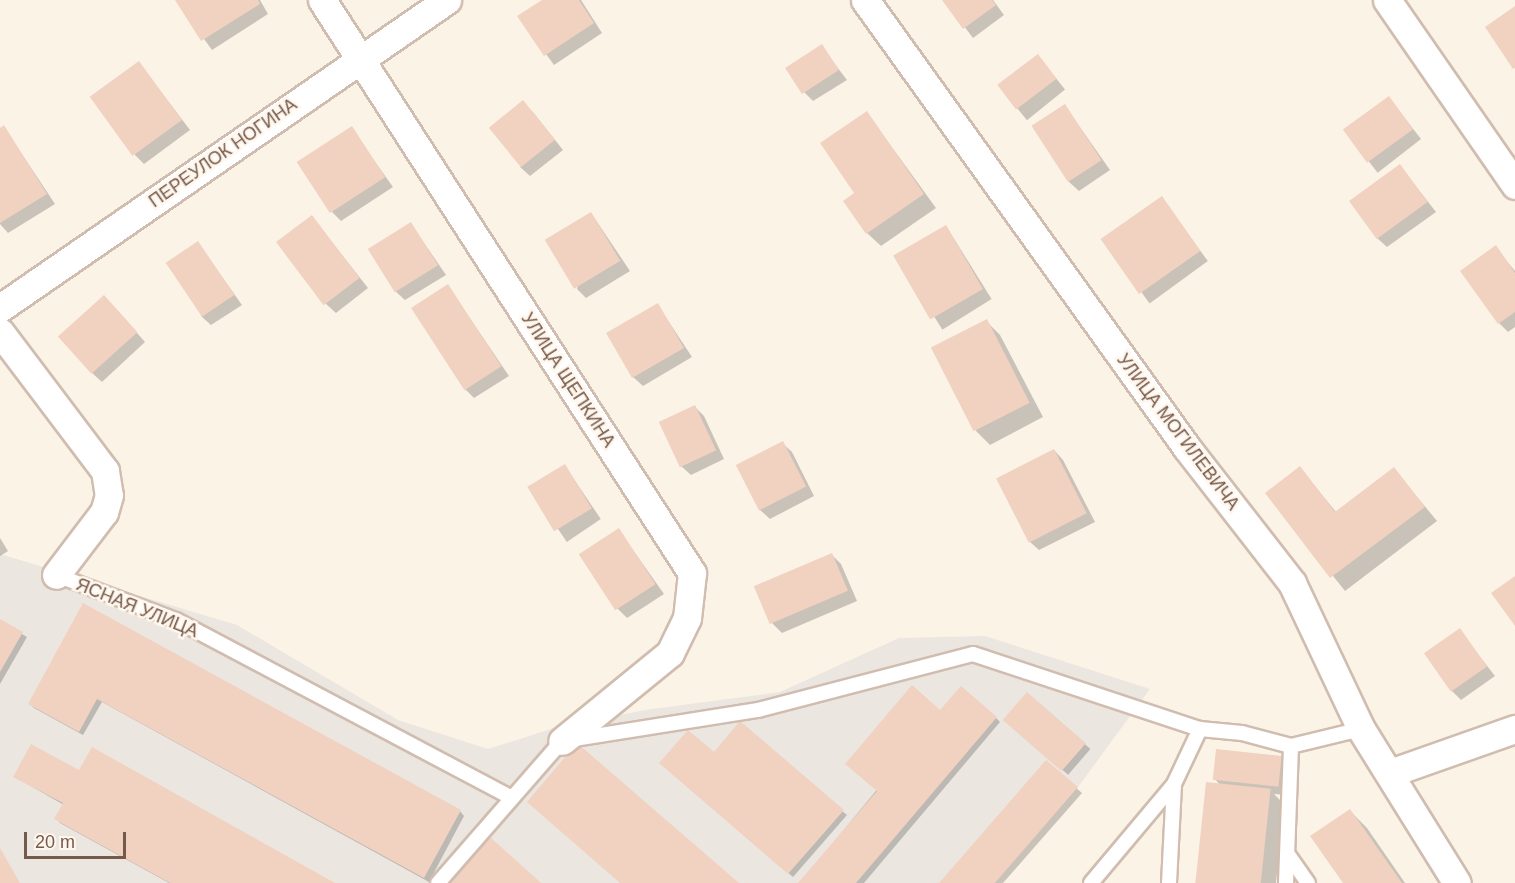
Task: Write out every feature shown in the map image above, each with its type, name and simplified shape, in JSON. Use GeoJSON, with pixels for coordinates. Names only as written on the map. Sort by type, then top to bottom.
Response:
{"type":"FeatureCollection","features":[{"type":"Feature","properties":{"kind":"street","name":"УЛИЦА ЩЕПКИНА"},"geometry":{"type":"LineString","coordinates":[[322,0],[361,57],[692,573],[687,618],[670,653],[562,741]]}},
{"type":"Feature","properties":{"kind":"street","name":"ПЕРЕУЛОК НОГИНА"},"geometry":{"type":"LineString","coordinates":[[0,308],[361,57],[447,0]]}},
{"type":"Feature","properties":{"kind":"street","name":"УЛИЦА МОГИЛЕВИЧА"},"geometry":{"type":"LineString","coordinates":[[865,0],[1187,447],[1293,583],[1361,729],[1457,883]]}},
{"type":"Feature","properties":{"kind":"street"},"geometry":{"type":"LineString","coordinates":[[1387,0],[1515,185]]}},
{"type":"Feature","properties":{"kind":"street","name":"ЯСНАЯ УЛИЦА"},"geometry":{"type":"LineString","coordinates":[[0,332],[105,471],[109,495],[104,512],[56,575]]}},
{"type":"Feature","properties":{"kind":"street"},"geometry":{"type":"LineString","coordinates":[[1390,773],[1515,729]]}},
{"type":"Feature","properties":{"kind":"lane","name":"ЯСНАЯ УЛИЦА"},"geometry":{"type":"LineString","coordinates":[[56,575],[177,620],[511,797]]}},
{"type":"Feature","properties":{"kind":"lane"},"geometry":{"type":"LineString","coordinates":[[438,883],[562,741],[758,710],[973,654],[1200,729],[1242,733],[1291,746],[1361,729]]}},
{"type":"Feature","properties":{"kind":"lane"},"geometry":{"type":"LineString","coordinates":[[1091,883],[1174,783],[1200,729]]}},
{"type":"Feature","properties":{"kind":"lane"},"geometry":{"type":"LineString","coordinates":[[1286,883],[1291,746]]}},
{"type":"Feature","properties":{"kind":"lane"},"geometry":{"type":"LineString","coordinates":[[1169,883],[1174,783]]}},
{"type":"Feature","properties":{"kind":"lane"},"geometry":{"type":"LineString","coordinates":[[1288,856],[1308,883]]}},
{"type":"Feature","properties":{"kind":"shaded area"},"geometry":{"type":"Polygon","coordinates":[[[0,554],[237,625],[398,720],[488,749],[554,728],[645,710],[780,692],[899,638],[985,636],[1150,689],[1078,787],[995,883],[0,883],[0,554]]]}},
{"type":"Feature","properties":{"kind":"building"},"geometry":{"type":"Polygon","coordinates":[[[175,0],[258,0],[260,4],[201,41],[175,0]]]}},
{"type":"Feature","properties":{"kind":"building"},"geometry":{"type":"Polygon","coordinates":[[[542,0],[579,0],[594,23],[544,56],[517,16],[542,0]]]}},
{"type":"Feature","properties":{"kind":"building"},"geometry":{"type":"Polygon","coordinates":[[[942,0],[992,0],[996,5],[963,29],[942,0]]]}},
{"type":"Feature","properties":{"kind":"building"},"geometry":{"type":"Polygon","coordinates":[[[1515,6],[1515,68],[1513,69],[1485,27],[1515,6]]]}},
{"type":"Feature","properties":{"kind":"building"},"geometry":{"type":"Polygon","coordinates":[[[822,44],[839,70],[802,94],[785,68],[822,44]]]}},
{"type":"Feature","properties":{"kind":"building"},"geometry":{"type":"Polygon","coordinates":[[[1038,54],[1057,79],[1016,109],[997,85],[1038,54]]]}},
{"type":"Feature","properties":{"kind":"building"},"geometry":{"type":"Polygon","coordinates":[[[139,61],[182,120],[133,156],[90,97],[139,61]]]}},
{"type":"Feature","properties":{"kind":"building"},"geometry":{"type":"Polygon","coordinates":[[[1389,96],[1413,129],[1367,163],[1343,130],[1389,96]]]}},
{"type":"Feature","properties":{"kind":"building"},"geometry":{"type":"Polygon","coordinates":[[[523,100],[555,140],[521,167],[489,128],[523,100]]]}},
{"type":"Feature","properties":{"kind":"building"},"geometry":{"type":"Polygon","coordinates":[[[1065,104],[1101,160],[1068,182],[1031,126],[1065,104]]]}},
{"type":"Feature","properties":{"kind":"building"},"geometry":{"type":"Polygon","coordinates":[[[867,111],[924,194],[866,234],[843,201],[854,193],[820,143],[867,111]]]}},
{"type":"Feature","properties":{"kind":"building"},"geometry":{"type":"Polygon","coordinates":[[[4,125],[47,194],[0,223],[0,128],[4,125]]]}},
{"type":"Feature","properties":{"kind":"building"},"geometry":{"type":"Polygon","coordinates":[[[352,126],[385,177],[330,213],[297,162],[352,126]]]}},
{"type":"Feature","properties":{"kind":"building"},"geometry":{"type":"Polygon","coordinates":[[[1400,164],[1428,202],[1377,239],[1349,201],[1400,164]]]}},
{"type":"Feature","properties":{"kind":"building"},"geometry":{"type":"Polygon","coordinates":[[[1162,196],[1200,251],[1139,294],[1101,239],[1162,196]]]}},
{"type":"Feature","properties":{"kind":"building"},"geometry":{"type":"Polygon","coordinates":[[[591,212],[620,261],[574,289],[545,240],[591,212]]]}},
{"type":"Feature","properties":{"kind":"building"},"geometry":{"type":"Polygon","coordinates":[[[312,215],[360,278],[324,305],[276,242],[312,215]]]}},
{"type":"Feature","properties":{"kind":"building"},"geometry":{"type":"Polygon","coordinates":[[[411,222],[438,265],[395,292],[368,249],[411,222]]]}},
{"type":"Feature","properties":{"kind":"building"},"geometry":{"type":"Polygon","coordinates":[[[946,225],[983,289],[930,320],[893,256],[946,225]]]}},
{"type":"Feature","properties":{"kind":"building"},"geometry":{"type":"Polygon","coordinates":[[[198,241],[234,295],[202,317],[166,263],[198,241]]]}},
{"type":"Feature","properties":{"kind":"building"},"geometry":{"type":"Polygon","coordinates":[[[1496,245],[1515,273],[1515,312],[1498,324],[1460,271],[1496,245]]]}},
{"type":"Feature","properties":{"kind":"building"},"geometry":{"type":"Polygon","coordinates":[[[448,284],[501,366],[464,390],[411,308],[448,284]]]}},
{"type":"Feature","properties":{"kind":"building"},"geometry":{"type":"Polygon","coordinates":[[[104,295],[137,332],[91,374],[58,336],[104,295]]]}},
{"type":"Feature","properties":{"kind":"building"},"geometry":{"type":"Polygon","coordinates":[[[658,303],[684,348],[632,378],[606,333],[658,303]]]}},
{"type":"Feature","properties":{"kind":"building"},"geometry":{"type":"Polygon","coordinates":[[[987,319],[1030,403],[974,431],[931,348],[987,319]]]}},
{"type":"Feature","properties":{"kind":"building"},"geometry":{"type":"Polygon","coordinates":[[[695,405],[716,450],[680,467],[659,422],[695,405]]]}},
{"type":"Feature","properties":{"kind":"building"},"geometry":{"type":"Polygon","coordinates":[[[783,441],[806,486],[759,511],[736,465],[783,441]]]}},
{"type":"Feature","properties":{"kind":"building"},"geometry":{"type":"Polygon","coordinates":[[[1054,449],[1087,513],[1029,543],[996,479],[1054,449]]]}},
{"type":"Feature","properties":{"kind":"building"},"geometry":{"type":"Polygon","coordinates":[[[565,464],[592,509],[554,531],[527,487],[565,464]]]}},
{"type":"Feature","properties":{"kind":"building"},"geometry":{"type":"Polygon","coordinates":[[[1300,466],[1335,512],[1394,467],[1425,507],[1330,578],[1265,493],[1300,466]]]}},
{"type":"Feature","properties":{"kind":"building"},"geometry":{"type":"Polygon","coordinates":[[[619,528],[655,584],[615,610],[579,554],[619,528]]]}},
{"type":"Feature","properties":{"kind":"building"},"geometry":{"type":"Polygon","coordinates":[[[832,553],[848,591],[770,624],[754,586],[832,553]]]}},
{"type":"Feature","properties":{"kind":"building"},"geometry":{"type":"Polygon","coordinates":[[[1515,576],[1515,626],[1491,593],[1515,576]]]}},
{"type":"Feature","properties":{"kind":"building"},"geometry":{"type":"Polygon","coordinates":[[[83,603],[461,810],[424,878],[97,699],[79,732],[28,704],[83,603]]]}},
{"type":"Feature","properties":{"kind":"building"},"geometry":{"type":"Polygon","coordinates":[[[0,619],[23,632],[0,672],[0,619]]]}},
{"type":"Feature","properties":{"kind":"building"},"geometry":{"type":"Polygon","coordinates":[[[1460,628],[1487,667],[1451,692],[1424,653],[1460,628]]]}},
{"type":"Feature","properties":{"kind":"building"},"geometry":{"type":"Polygon","coordinates":[[[912,685],[940,710],[961,686],[997,717],[856,883],[798,883],[877,791],[845,764],[912,685]]]}},
{"type":"Feature","properties":{"kind":"building"},"geometry":{"type":"Polygon","coordinates":[[[1027,692],[1086,743],[1062,771],[1003,720],[1027,692]]]}},
{"type":"Feature","properties":{"kind":"building"},"geometry":{"type":"Polygon","coordinates":[[[740,721],[844,810],[788,874],[659,763],[688,730],[714,752],[740,721]]]}},
{"type":"Feature","properties":{"kind":"building"},"geometry":{"type":"Polygon","coordinates":[[[577,743],[739,883],[620,883],[527,802],[577,743]]]}},
{"type":"Feature","properties":{"kind":"building"},"geometry":{"type":"Polygon","coordinates":[[[31,744],[79,770],[92,747],[335,883],[170,883],[54,819],[63,803],[13,777],[31,744]]]}},
{"type":"Feature","properties":{"kind":"building"},"geometry":{"type":"Polygon","coordinates":[[[1216,749],[1282,756],[1278,787],[1213,780],[1216,749]]]}},
{"type":"Feature","properties":{"kind":"building"},"geometry":{"type":"Polygon","coordinates":[[[1046,760],[1078,787],[995,883],[939,883],[1046,760]]]}},
{"type":"Feature","properties":{"kind":"building"},"geometry":{"type":"Polygon","coordinates":[[[1206,782],[1271,789],[1261,883],[1195,883],[1206,782]]]}},
{"type":"Feature","properties":{"kind":"building"},"geometry":{"type":"Polygon","coordinates":[[[1350,809],[1402,883],[1343,883],[1310,836],[1350,809]]]}},
{"type":"Feature","properties":{"kind":"building"},"geometry":{"type":"Polygon","coordinates":[[[490,837],[541,883],[448,883],[490,837]]]}},
{"type":"Feature","properties":{"kind":"building"},"geometry":{"type":"Polygon","coordinates":[[[0,848],[20,883],[0,883],[0,848]]]}}]}
